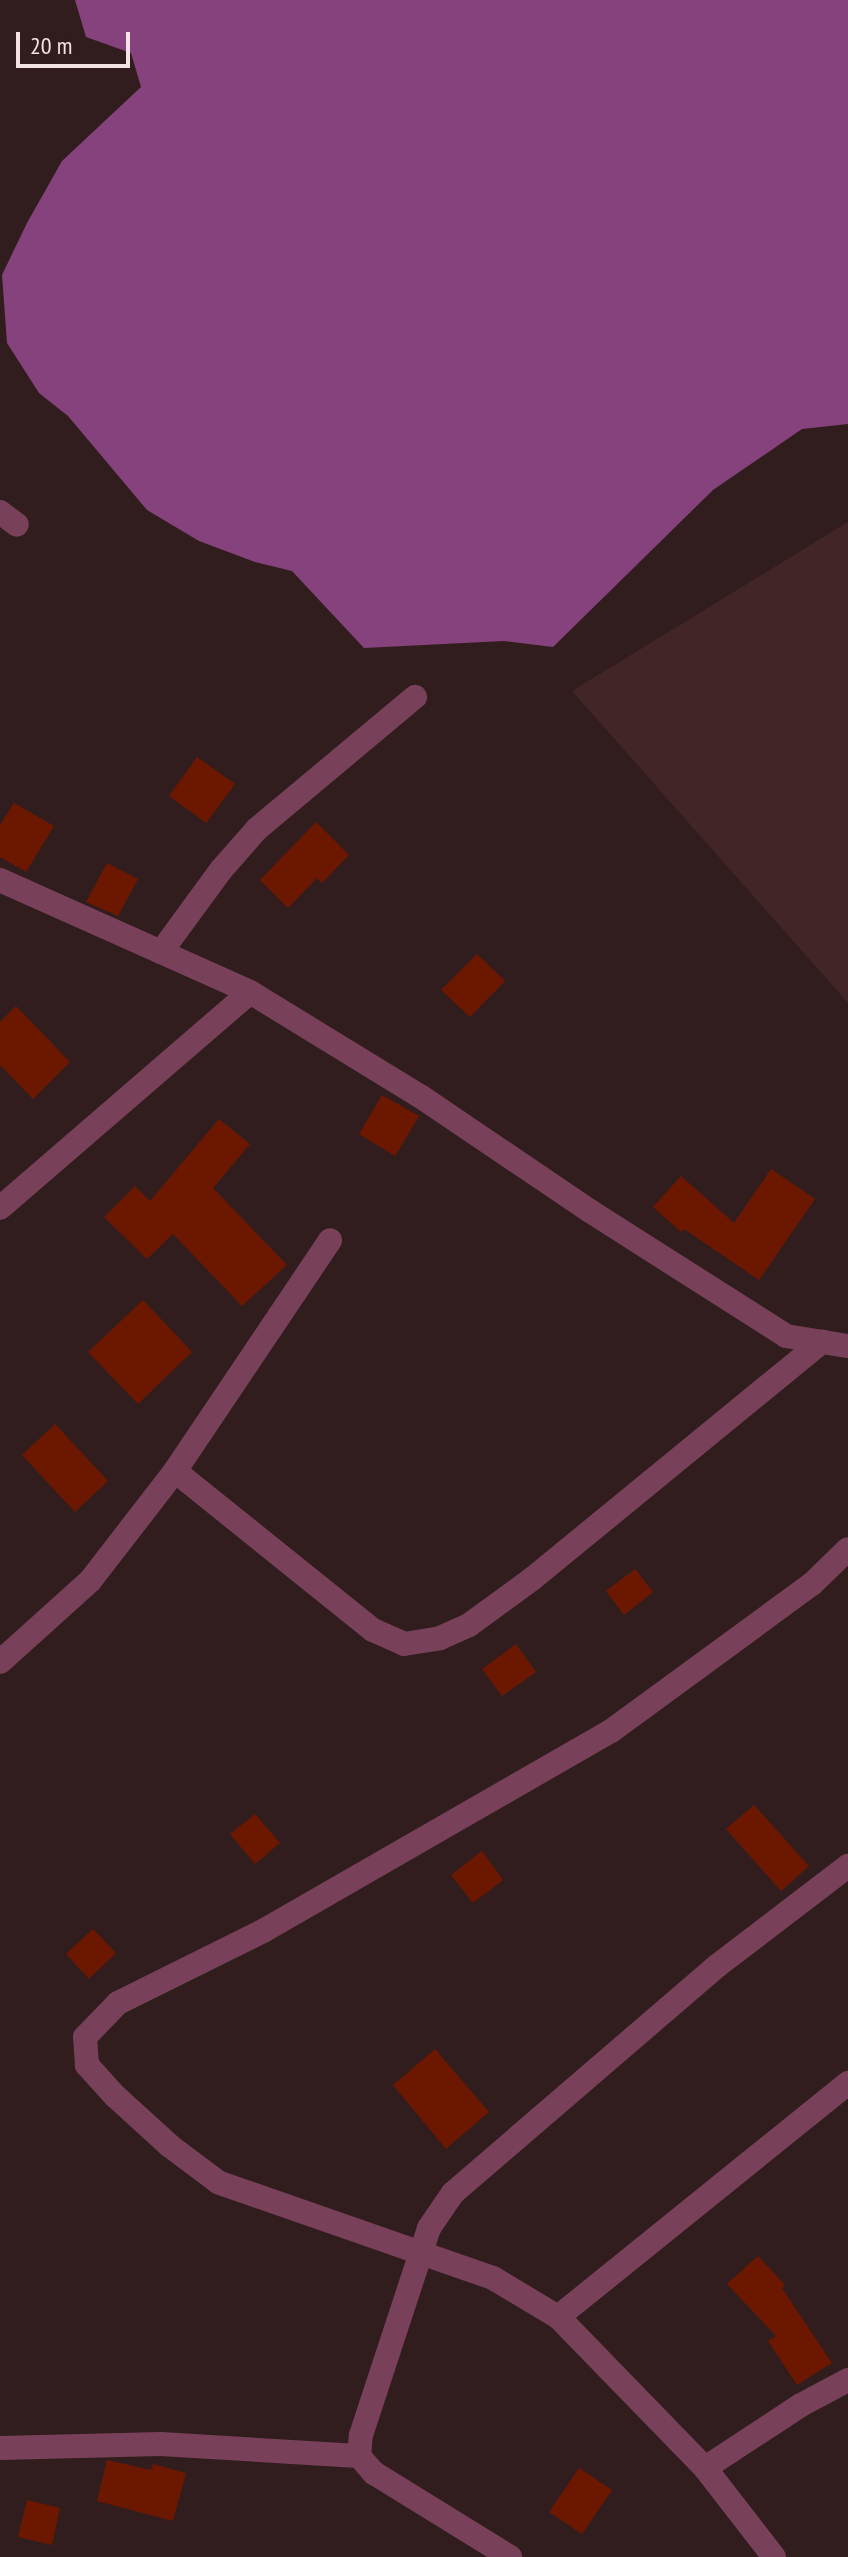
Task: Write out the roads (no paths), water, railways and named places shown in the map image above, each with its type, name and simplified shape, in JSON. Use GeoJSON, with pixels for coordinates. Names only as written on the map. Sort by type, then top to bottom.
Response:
{"type":"FeatureCollection","features":[{"type":"Feature","properties":{"kind":"street"},"geometry":{"type":"LineString","coordinates":[[161,952],[221,870],[257,829],[415,697]]}},
{"type":"Feature","properties":{"kind":"street"},"geometry":{"type":"LineString","coordinates":[[0,880],[250,992],[420,1096],[590,1211],[786,1336],[848,1346]]}},
{"type":"Feature","properties":{"kind":"street"},"geometry":{"type":"LineString","coordinates":[[0,1208],[250,992]]}},
{"type":"Feature","properties":{"kind":"street"},"geometry":{"type":"LineString","coordinates":[[0,1662],[90,1581],[175,1471],[330,1240]]}},
{"type":"Feature","properties":{"kind":"street"},"geometry":{"type":"LineString","coordinates":[[175,1471],[373,1630],[404,1644],[440,1638],[469,1625],[532,1579],[822,1342]]}},
{"type":"Feature","properties":{"kind":"street"},"geometry":{"type":"LineString","coordinates":[[774,2557],[705,2468],[558,2317],[493,2278],[218,2182],[170,2146],[115,2096],[87,2065],[85,2037],[118,2003],[263,1931],[611,1731],[812,1584],[848,1549]]}},
{"type":"Feature","properties":{"kind":"street"},"geometry":{"type":"LineString","coordinates":[[359,2456],[361,2435],[429,2228],[453,2193],[717,1966],[848,1866]]}},
{"type":"Feature","properties":{"kind":"street"},"geometry":{"type":"LineString","coordinates":[[558,2317],[848,2083]]}},
{"type":"Feature","properties":{"kind":"street"},"geometry":{"type":"LineString","coordinates":[[705,2468],[801,2405],[848,2380]]}},
{"type":"Feature","properties":{"kind":"street"},"geometry":{"type":"LineString","coordinates":[[0,2448],[161,2444],[359,2456],[374,2473],[510,2557]]}}]}
